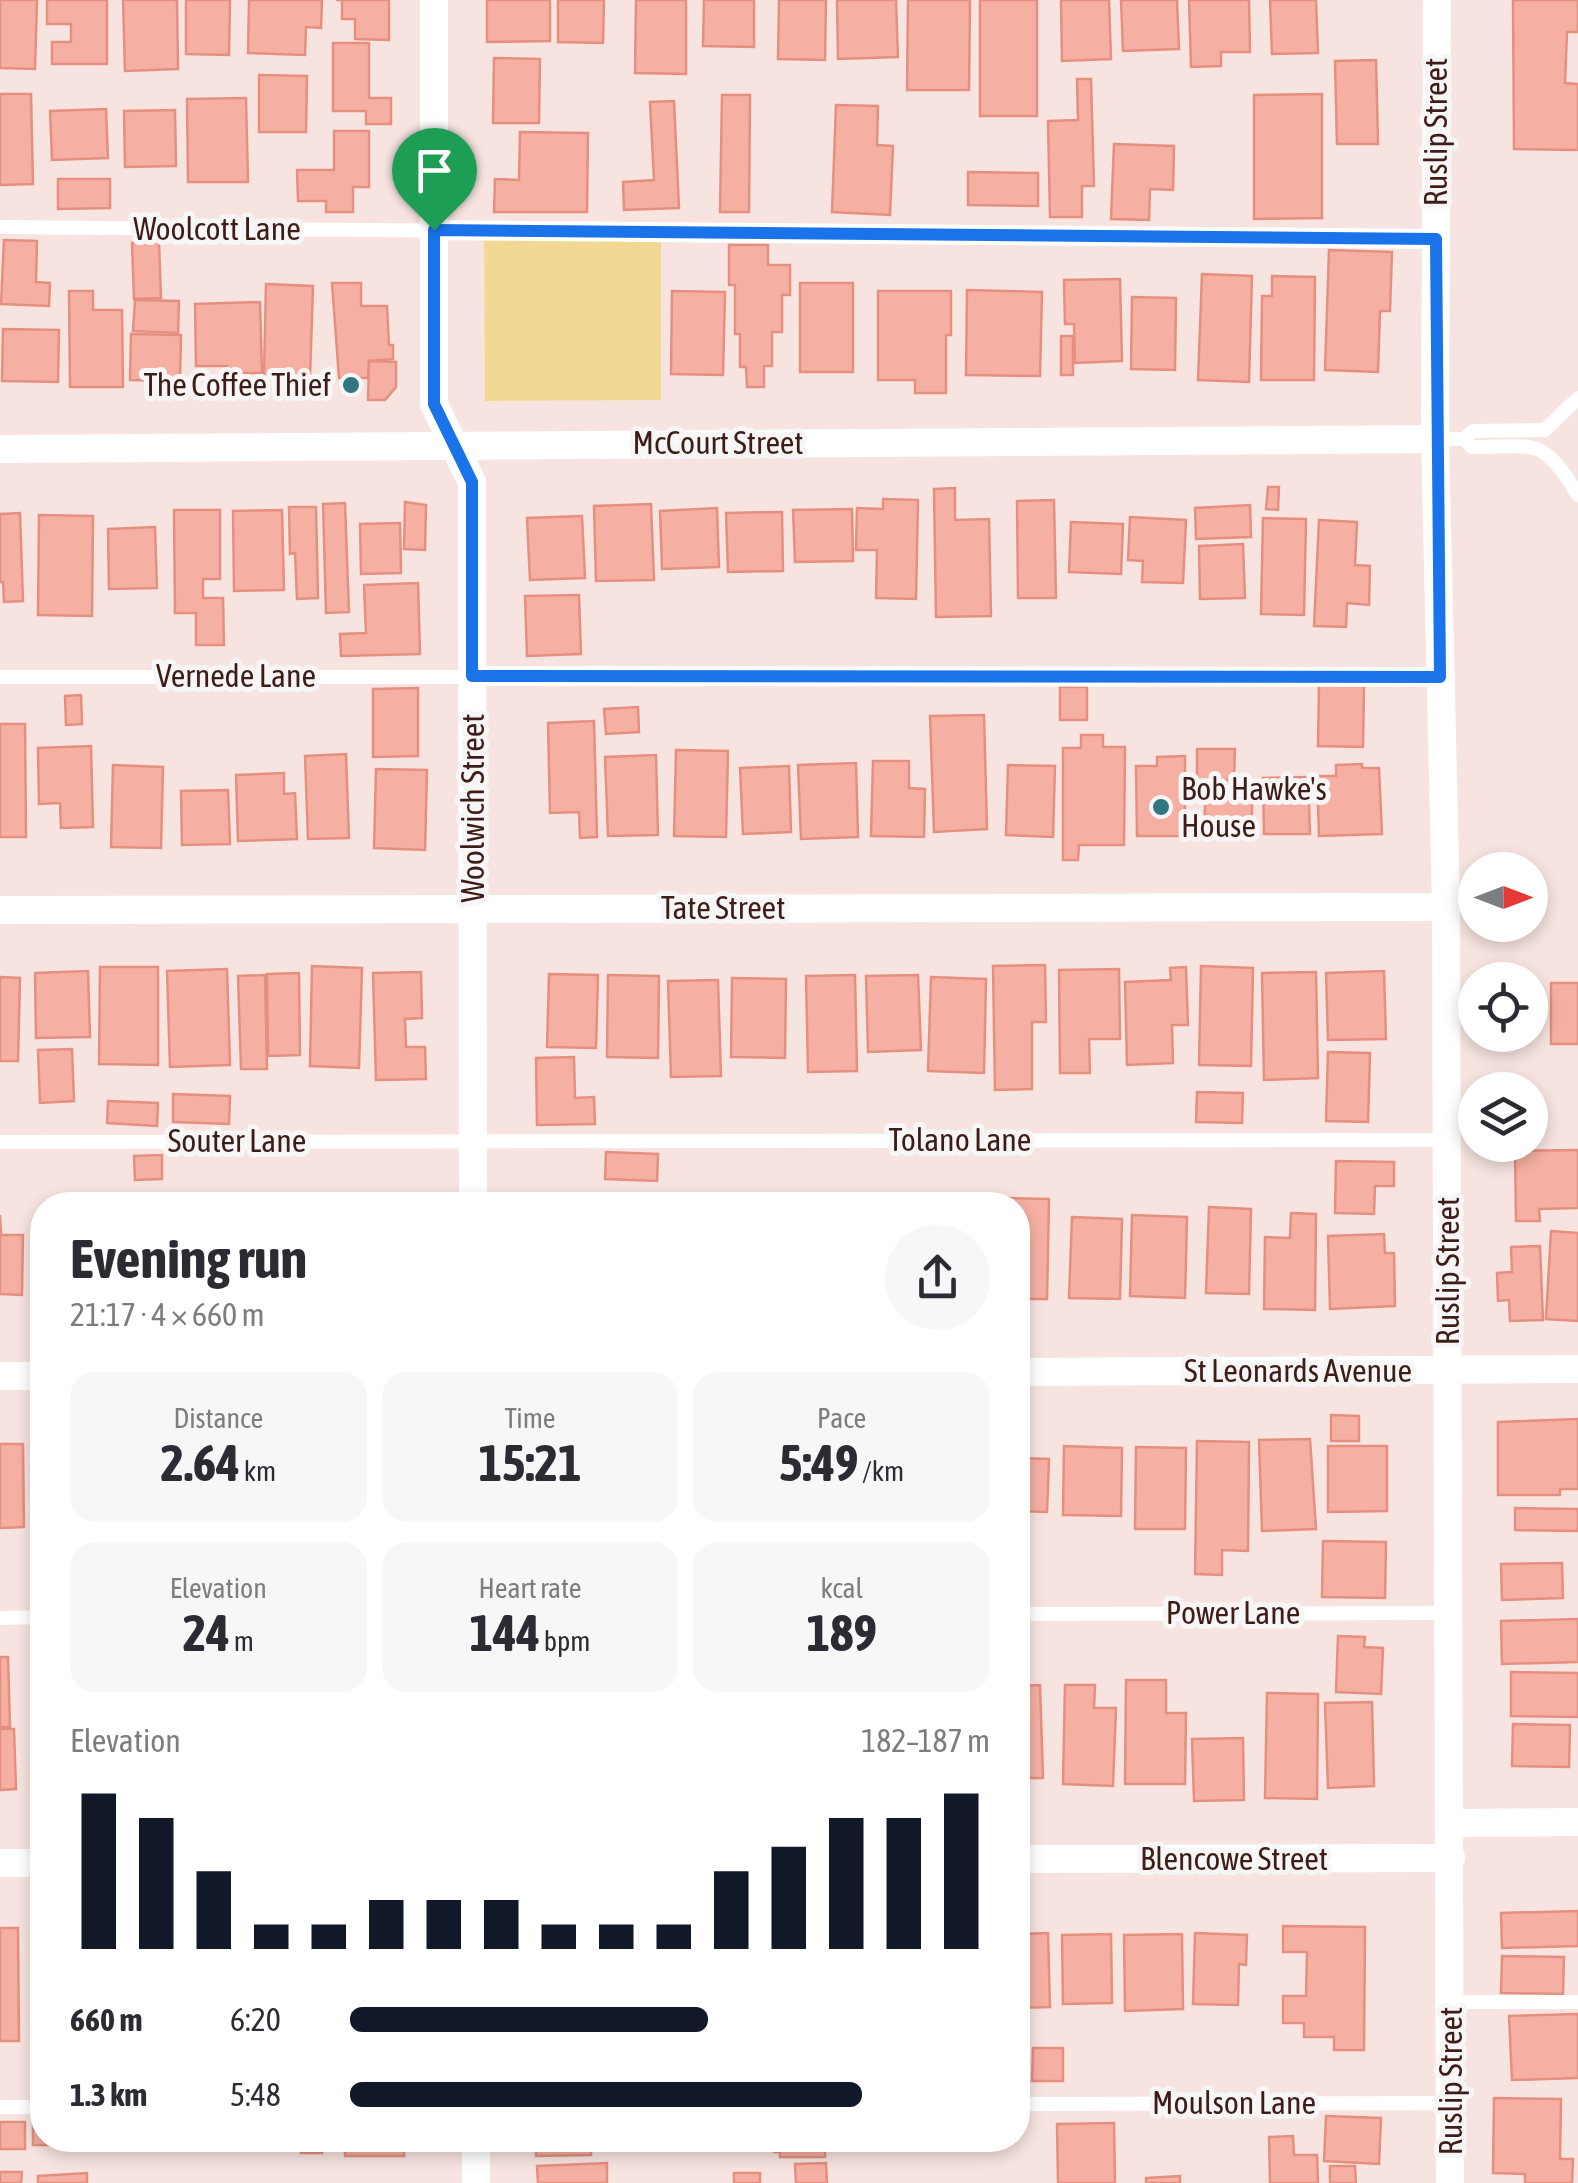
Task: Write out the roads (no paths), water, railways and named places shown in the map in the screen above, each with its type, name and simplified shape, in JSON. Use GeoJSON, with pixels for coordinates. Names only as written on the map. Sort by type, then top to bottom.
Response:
{"type":"FeatureCollection","features":[{"type":"Feature","properties":{"kind":"street","name":"Woolwich Street"},"geometry":{"type":"LineString","coordinates":[[434,0],[434,404],[472,482],[473,1192]]}},
{"type":"Feature","properties":{"kind":"street","name":"Ruslip Street"},"geometry":{"type":"LineString","coordinates":[[1437,0],[1435,439],[1446,907],[1450,2183]]}},
{"type":"Feature","properties":{"kind":"street","name":"McCourt Street"},"geometry":{"type":"LineString","coordinates":[[0,449],[1435,439]]}},
{"type":"Feature","properties":{"kind":"street","name":"Tate Street"},"geometry":{"type":"LineString","coordinates":[[0,910],[1446,907]]}},
{"type":"Feature","properties":{"kind":"street","name":"St Leonards Avenue"},"geometry":{"type":"LineString","coordinates":[[1030,1372],[1578,1370]]}},
{"type":"Feature","properties":{"kind":"street"},"geometry":{"type":"LineString","coordinates":[[0,1376],[30,1376]]}},
{"type":"Feature","properties":{"kind":"street"},"geometry":{"type":"LineString","coordinates":[[1450,1823],[1578,1822]]}},
{"type":"Feature","properties":{"kind":"street","name":"Blencowe Street"},"geometry":{"type":"LineString","coordinates":[[1030,1859],[1450,1858]]}},
{"type":"Feature","properties":{"kind":"street"},"geometry":{"type":"LineString","coordinates":[[0,1863],[30,1862]]}},
{"type":"Feature","properties":{"kind":"street"},"geometry":{"type":"LineString","coordinates":[[476,2152],[476,2183]]}},
{"type":"Feature","properties":{"kind":"lane","name":"Woolcott Lane"},"geometry":{"type":"LineString","coordinates":[[0,227],[1436,239]]}},
{"type":"Feature","properties":{"kind":"lane"},"geometry":{"type":"LineString","coordinates":[[1464,440],[1473,431],[1549,429],[1578,398]]}},
{"type":"Feature","properties":{"kind":"lane"},"geometry":{"type":"LineString","coordinates":[[1435,439],[1464,440],[1472,447],[1544,450],[1557,462],[1578,495]]}},
{"type":"Feature","properties":{"kind":"lane","name":"Vernede Lane"},"geometry":{"type":"LineString","coordinates":[[0,677],[1440,677]]}},
{"type":"Feature","properties":{"kind":"lane","name":"Tolano Lane"},"geometry":{"type":"LineString","coordinates":[[473,1140],[1447,1140]]}},
{"type":"Feature","properties":{"kind":"lane","name":"Souter Lane"},"geometry":{"type":"LineString","coordinates":[[0,1142],[473,1140]]}},
{"type":"Feature","properties":{"kind":"lane","name":"Power Lane"},"geometry":{"type":"LineString","coordinates":[[1030,1614],[1449,1613]]}},
{"type":"Feature","properties":{"kind":"lane"},"geometry":{"type":"LineString","coordinates":[[0,1618],[30,1618]]}},
{"type":"Feature","properties":{"kind":"lane"},"geometry":{"type":"LineString","coordinates":[[1451,2002],[1578,2002]]}},
{"type":"Feature","properties":{"kind":"lane","name":"Moulson Lane"},"geometry":{"type":"LineString","coordinates":[[1030,2104],[1451,2102]]}},
{"type":"Feature","properties":{"kind":"lane"},"geometry":{"type":"LineString","coordinates":[[0,2107],[30,2106]]}},
{"type":"Feature","properties":{"kind":"place","name":"The Coffee Thief"},"geometry":{"type":"Point","coordinates":[351,385]}},
{"type":"Feature","properties":{"kind":"place","name":"Bob Hawke's House"},"geometry":{"type":"Point","coordinates":[1161,807]}}]}
